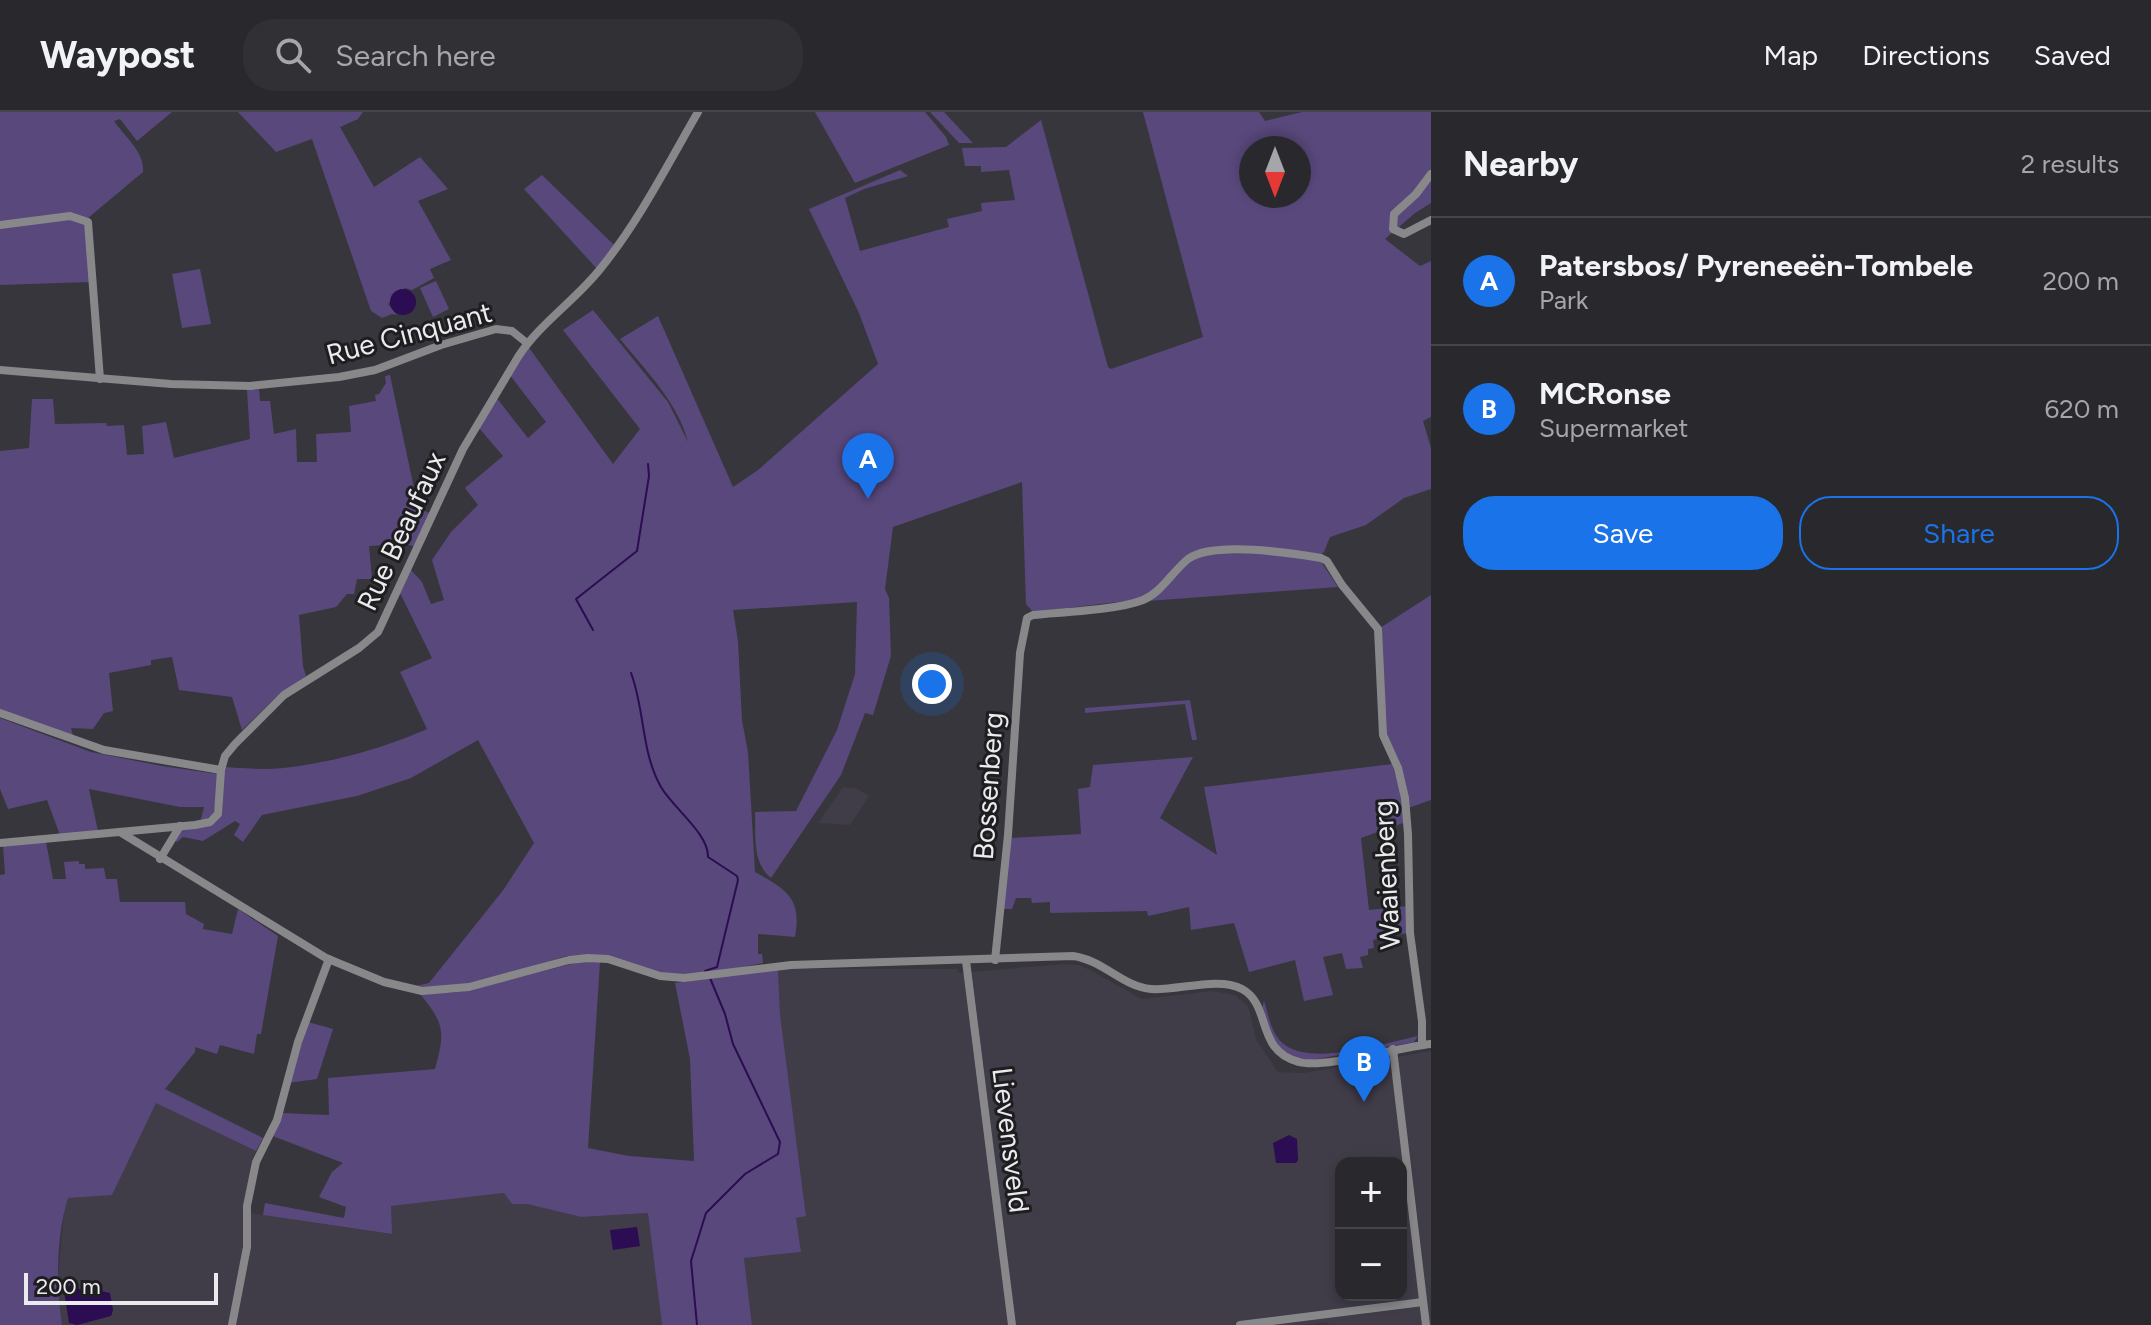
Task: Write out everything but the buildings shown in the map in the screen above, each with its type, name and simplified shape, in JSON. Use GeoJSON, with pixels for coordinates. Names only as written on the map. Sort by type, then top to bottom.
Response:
{"type":"FeatureCollection","features":[{"type":"Feature","properties":{"kind":"street"},"geometry":{"type":"LineString","coordinates":[[527,343],[576,296],[613,252],[698,112]]}},
{"type":"Feature","properties":{"kind":"street"},"geometry":{"type":"LineString","coordinates":[[1431,174],[1416,194],[1396,211],[1392,219],[1393,229],[1410,233],[1431,220]]}},
{"type":"Feature","properties":{"kind":"street"},"geometry":{"type":"LineString","coordinates":[[0,225],[70,216],[88,222],[100,379]]}},
{"type":"Feature","properties":{"kind":"street","name":"Rue Cinquant"},"geometry":{"type":"LineString","coordinates":[[0,370],[100,379],[250,386],[356,375],[496,329],[512,331],[527,343],[498,389]]}},
{"type":"Feature","properties":{"kind":"street","name":"Rue Beaufaux"},"geometry":{"type":"LineString","coordinates":[[221,772],[225,756],[277,701],[359,648],[378,632],[463,449],[498,389]]}},
{"type":"Feature","properties":{"kind":"street","name":"Waaienberg"},"geometry":{"type":"LineString","coordinates":[[1029,616],[1141,601],[1157,591],[1189,558],[1209,551],[1281,552],[1327,561],[1378,629],[1383,735],[1398,768],[1405,798],[1410,933],[1426,1044]]}},
{"type":"Feature","properties":{"kind":"street","name":"Bossenberg"},"geometry":{"type":"LineString","coordinates":[[995,960],[1008,835],[1019,665],[1024,626],[1029,616]]}},
{"type":"Feature","properties":{"kind":"street"},"geometry":{"type":"LineString","coordinates":[[0,713],[104,750],[221,772],[218,814],[210,822],[0,843]]}},
{"type":"Feature","properties":{"kind":"street"},"geometry":{"type":"LineString","coordinates":[[160,859],[180,826]]}},
{"type":"Feature","properties":{"kind":"street"},"geometry":{"type":"LineString","coordinates":[[120,832],[329,959],[384,982],[430,991],[476,985],[569,960],[588,958],[608,959],[651,974],[676,978],[791,965],[1076,956],[1102,965],[1144,988],[1171,990],[1217,984],[1241,988],[1258,1007],[1266,1034],[1273,1045],[1281,1054],[1297,1062],[1319,1064],[1426,1044]]}},
{"type":"Feature","properties":{"kind":"street"},"geometry":{"type":"LineString","coordinates":[[232,1325],[247,1247],[247,1206],[256,1162],[277,1120],[298,1042],[329,959]]}},
{"type":"Feature","properties":{"kind":"street","name":"Lievensveld"},"geometry":{"type":"LineString","coordinates":[[966,961],[1012,1325]]}},
{"type":"Feature","properties":{"kind":"street"},"geometry":{"type":"LineString","coordinates":[[1393,1049],[1426,1325]]}},
{"type":"Feature","properties":{"kind":"street"},"geometry":{"type":"LineString","coordinates":[[1240,1325],[1423,1302]]}},
{"type":"Feature","properties":{"kind":"shaded area"},"geometry":{"type":"Polygon","coordinates":[[[0,112],[172,112],[137,141],[120,119],[114,121],[141,158],[143,172],[88,218],[70,214],[0,223],[0,112]]]}},
{"type":"Feature","properties":{"kind":"shaded area"},"geometry":{"type":"Polygon","coordinates":[[[238,112],[363,112],[358,119],[340,127],[374,187],[420,157],[448,189],[418,201],[451,260],[430,269],[434,278],[412,290],[405,288],[388,304],[397,315],[382,318],[371,311],[312,139],[276,152],[238,112]]]}},
{"type":"Feature","properties":{"kind":"shaded area"},"geometry":{"type":"Polygon","coordinates":[[[815,112],[925,112],[949,145],[855,183],[815,112]]]}},
{"type":"Feature","properties":{"kind":"shaded area"},"geometry":{"type":"Polygon","coordinates":[[[930,112],[944,112],[973,143],[959,143],[930,112]]]}},
{"type":"Feature","properties":{"kind":"shaded area"},"geometry":{"type":"Polygon","coordinates":[[[1143,112],[1259,112],[1265,121],[1302,112],[1431,112],[1431,203],[1385,239],[1420,266],[1431,261],[1431,417],[1423,421],[1431,448],[1431,489],[1404,498],[1366,525],[1330,537],[1320,555],[1241,547],[1210,548],[1197,551],[1153,592],[1134,600],[1033,612],[1026,604],[1022,482],[893,527],[885,589],[889,598],[891,656],[873,715],[865,713],[841,775],[771,878],[758,857],[755,812],[796,811],[837,730],[855,674],[857,602],[733,610],[738,641],[742,720],[748,752],[755,872],[776,884],[790,897],[797,924],[795,937],[758,934],[758,954],[762,954],[763,963],[701,974],[676,975],[582,955],[567,956],[473,983],[416,986],[429,983],[504,889],[534,843],[478,740],[411,778],[357,796],[262,815],[243,842],[234,835],[240,824],[235,821],[203,841],[183,837],[177,842],[174,840],[181,830],[204,827],[219,818],[222,813],[224,767],[268,769],[307,765],[370,750],[427,729],[400,672],[432,658],[400,593],[411,570],[422,582],[431,604],[444,600],[432,560],[451,532],[478,505],[465,488],[503,456],[479,428],[496,397],[528,438],[546,422],[509,374],[527,345],[613,464],[640,429],[563,330],[593,310],[668,402],[688,442],[669,400],[620,339],[658,316],[733,487],[758,470],[878,364],[859,313],[809,209],[900,170],[908,176],[845,198],[860,251],[949,227],[947,219],[982,211],[981,203],[1015,200],[1009,170],[981,172],[981,166],[965,166],[962,148],[1006,147],[1041,120],[1111,369],[1203,337],[1143,112]]]}},
{"type":"Feature","properties":{"kind":"shaded area"},"geometry":{"type":"Polygon","coordinates":[[[542,175],[614,245],[598,270],[524,189],[542,175]]]}},
{"type":"Feature","properties":{"kind":"shaded area"},"geometry":{"type":"Polygon","coordinates":[[[70,217],[86,224],[90,282],[0,285],[0,226],[70,217]]]}},
{"type":"Feature","properties":{"kind":"shaded area"},"geometry":{"type":"Polygon","coordinates":[[[200,269],[211,324],[182,328],[172,274],[200,269]]]}},
{"type":"Feature","properties":{"kind":"shaded area"},"geometry":{"type":"Polygon","coordinates":[[[436,281],[449,309],[433,317],[420,288],[436,281]]]}},
{"type":"Feature","properties":{"kind":"shaded area"},"geometry":{"type":"Polygon","coordinates":[[[403,289],[412,293],[416,302],[412,311],[403,315],[394,311],[390,302],[394,293],[403,289]]]}},
{"type":"Feature","properties":{"kind":"shaded area"},"geometry":{"type":"Polygon","coordinates":[[[390,375],[418,507],[431,514],[416,547],[405,544],[369,546],[372,579],[357,579],[354,594],[347,594],[336,607],[299,615],[306,676],[274,699],[242,730],[232,697],[179,690],[172,657],[151,660],[151,665],[109,673],[113,711],[104,713],[93,729],[71,728],[74,739],[0,711],[0,451],[29,448],[32,399],[53,399],[55,424],[124,425],[127,455],[144,454],[142,426],[166,422],[174,458],[250,439],[247,390],[259,389],[260,401],[270,401],[274,434],[296,429],[297,462],[317,462],[316,434],[351,432],[349,406],[376,401],[375,395],[386,383],[385,376],[390,375]]]}},
{"type":"Feature","properties":{"kind":"shaded area"},"geometry":{"type":"Polygon","coordinates":[[[1265,554],[1320,560],[1338,587],[1148,601],[1196,557],[1265,554]]]}},
{"type":"Feature","properties":{"kind":"shaded area"},"geometry":{"type":"Polygon","coordinates":[[[1431,595],[1431,800],[1408,808],[1386,739],[1380,628],[1431,595]]]}},
{"type":"Feature","properties":{"kind":"shaded area"},"geometry":{"type":"Polygon","coordinates":[[[1190,700],[1197,740],[1192,740],[1185,704],[1085,713],[1085,708],[1190,700]]]}},
{"type":"Feature","properties":{"kind":"shaded area"},"geometry":{"type":"Polygon","coordinates":[[[0,718],[91,752],[218,774],[214,814],[204,820],[201,819],[204,807],[180,807],[89,789],[98,831],[60,835],[47,800],[8,809],[0,789],[0,718]]]}},
{"type":"Feature","properties":{"kind":"shaded area"},"geometry":{"type":"Polygon","coordinates":[[[1193,757],[1160,818],[1217,855],[1204,787],[1392,764],[1406,822],[1361,838],[1369,910],[1408,906],[1407,933],[1373,940],[1374,948],[1368,949],[1368,955],[1360,957],[1363,968],[1346,969],[1342,953],[1323,957],[1333,995],[1304,1001],[1295,960],[1249,972],[1234,923],[1191,930],[1189,907],[1148,916],[1147,911],[1050,913],[1050,902],[1032,903],[1031,898],[1016,898],[1012,909],[1002,909],[1010,838],[1081,834],[1078,789],[1090,787],[1093,765],[1193,757]]]}},
{"type":"Feature","properties":{"kind":"shaded area"},"geometry":{"type":"Polygon","coordinates":[[[843,787],[856,788],[869,796],[850,825],[818,823],[843,787]]]}},
{"type":"Feature","properties":{"kind":"shaded area"},"geometry":{"type":"Polygon","coordinates":[[[46,842],[53,879],[66,879],[64,862],[79,861],[79,864],[85,864],[85,869],[104,868],[106,879],[117,879],[120,902],[185,902],[186,914],[204,924],[203,929],[232,934],[238,909],[278,936],[261,1034],[257,1034],[254,1054],[220,1045],[217,1054],[195,1047],[195,1052],[165,1089],[263,1138],[256,1151],[156,1103],[112,1195],[68,1198],[58,1261],[62,1325],[0,1325],[0,875],[5,874],[3,846],[46,842]]]}},
{"type":"Feature","properties":{"kind":"shaded area"},"geometry":{"type":"Polygon","coordinates":[[[579,962],[600,962],[588,1148],[629,1156],[694,1161],[690,1059],[675,983],[778,969],[780,1014],[806,1216],[796,1218],[801,1252],[744,1258],[752,1325],[662,1325],[648,1213],[581,1217],[527,1204],[512,1204],[504,1193],[391,1206],[392,1234],[263,1215],[265,1203],[344,1218],[346,1207],[319,1197],[332,1172],[343,1163],[270,1135],[280,1113],[329,1115],[328,1078],[435,1069],[441,1029],[420,994],[460,992],[579,962]]]}},
{"type":"Feature","properties":{"kind":"shaded area"},"geometry":{"type":"Polygon","coordinates":[[[1079,965],[1142,999],[1213,991],[1235,995],[1248,1006],[1256,1039],[1278,1072],[1303,1073],[1431,1051],[1431,1325],[1329,1325],[1328,1322],[1303,1325],[752,1325],[744,1258],[801,1252],[796,1218],[806,1216],[780,1014],[778,969],[957,969],[960,973],[1079,965]]]}},
{"type":"Feature","properties":{"kind":"shaded area"},"geometry":{"type":"Polygon","coordinates":[[[1264,1001],[1277,1036],[1285,1045],[1298,1051],[1350,1051],[1418,1036],[1414,1042],[1306,1061],[1288,1055],[1274,1042],[1262,1008],[1264,1001]]]}},
{"type":"Feature","properties":{"kind":"shaded area"},"geometry":{"type":"Polygon","coordinates":[[[308,1022],[333,1029],[317,1079],[287,1083],[308,1022]]]}},
{"type":"Feature","properties":{"kind":"shaded area"},"geometry":{"type":"Polygon","coordinates":[[[156,1102],[256,1151],[244,1210],[250,1213],[391,1234],[390,1206],[504,1193],[512,1204],[527,1204],[581,1217],[649,1213],[662,1325],[62,1325],[57,1291],[64,1211],[68,1198],[112,1194],[156,1102]]]}},
{"type":"Feature","properties":{"kind":"shaded area"},"geometry":{"type":"Polygon","coordinates":[[[1289,1135],[1297,1139],[1298,1160],[1296,1163],[1276,1163],[1273,1143],[1289,1135]]]}},
{"type":"Feature","properties":{"kind":"shaded area"},"geometry":{"type":"Polygon","coordinates":[[[637,1227],[640,1246],[613,1250],[610,1230],[637,1227]]]}},
{"type":"Feature","properties":{"kind":"shaded area"},"geometry":{"type":"Polygon","coordinates":[[[70,1285],[86,1292],[110,1293],[111,1316],[77,1325],[69,1323],[64,1291],[70,1285]]]}},
{"type":"Feature","properties":{"kind":"waterway"},"geometry":{"type":"LineString","coordinates":[[593,630],[576,599],[637,551],[649,476],[648,464]]}},
{"type":"Feature","properties":{"kind":"waterway"},"geometry":{"type":"LineString","coordinates":[[631,673],[646,745],[661,787],[697,830],[707,848],[708,857],[737,876],[738,880],[717,967],[705,971]]}},
{"type":"Feature","properties":{"kind":"waterway"},"geometry":{"type":"LineString","coordinates":[[697,1325],[691,1261],[706,1213],[745,1174],[778,1154],[780,1142],[733,1044],[710,978]]}},
{"type":"Feature","properties":{"kind":"place","name":"Patersbos/ Pyreneeën-Tombele"},"geometry":{"type":"Point","coordinates":[868,499]}},
{"type":"Feature","properties":{"kind":"place","name":"MCRonse"},"geometry":{"type":"Point","coordinates":[1364,1102]}}]}
